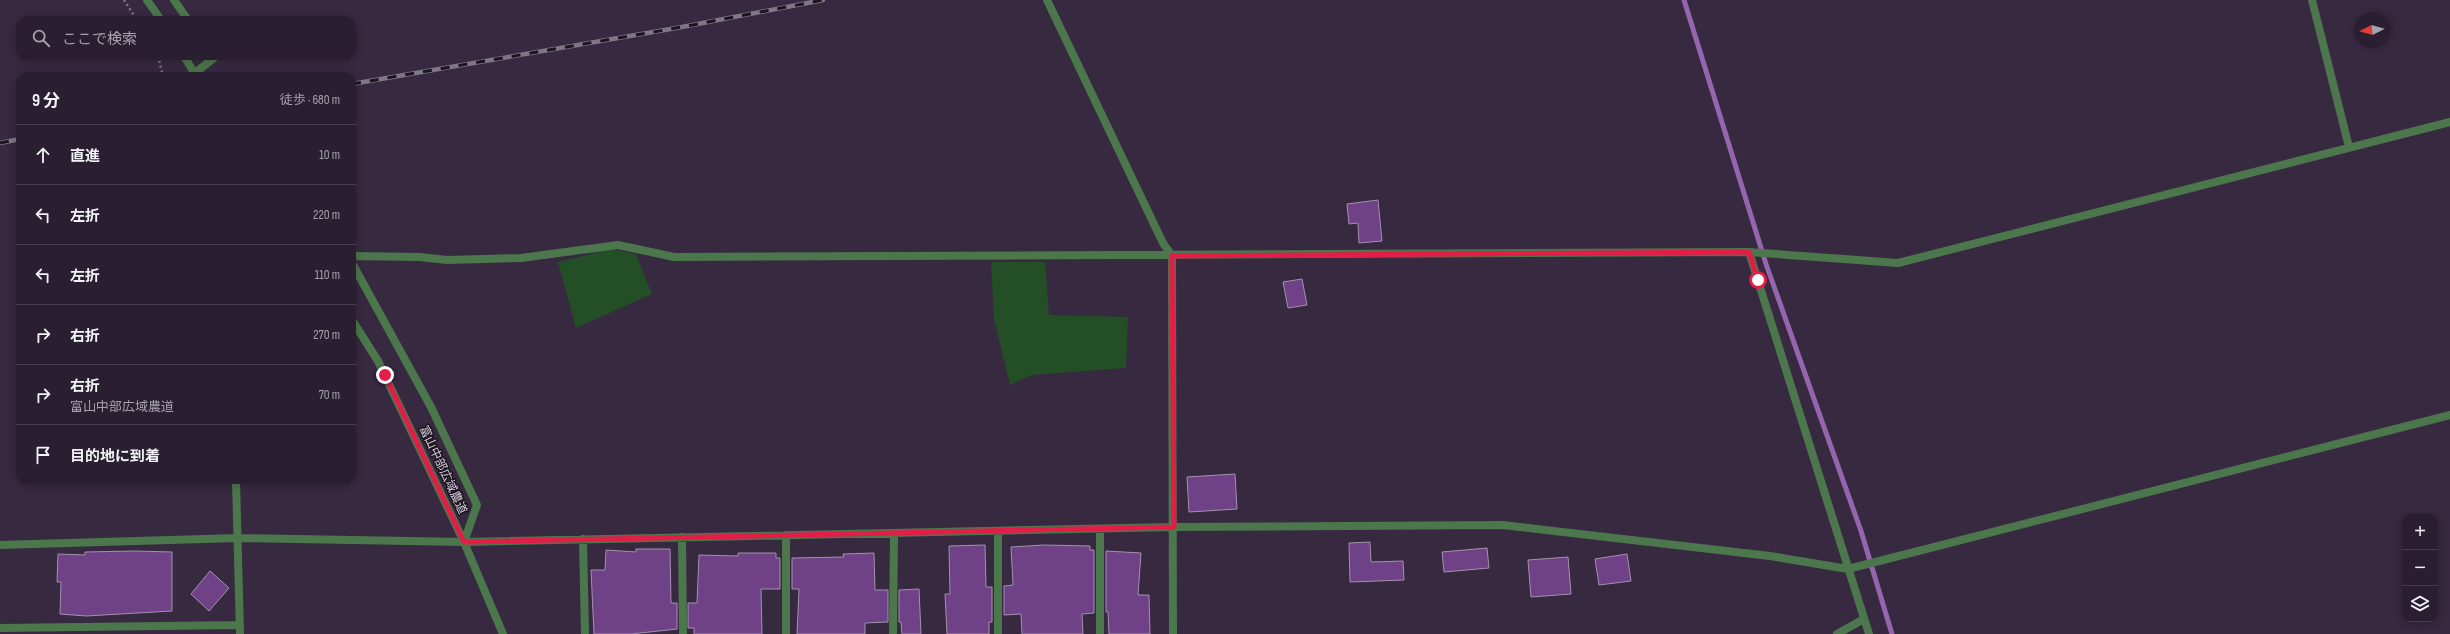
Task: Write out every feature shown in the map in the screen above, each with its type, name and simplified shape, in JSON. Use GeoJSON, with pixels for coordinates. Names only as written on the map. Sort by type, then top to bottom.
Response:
{"type":"FeatureCollection","features":[{"type":"Feature","properties":{"kind":"street"},"geometry":{"type":"LineString","coordinates":[[147,0],[158,16]]}},
{"type":"Feature","properties":{"kind":"street"},"geometry":{"type":"LineString","coordinates":[[174,0],[185,16]]}},
{"type":"Feature","properties":{"kind":"street"},"geometry":{"type":"LineString","coordinates":[[1047,0],[1163,243],[1172,256],[1174,527],[1173,634]]}},
{"type":"Feature","properties":{"kind":"street"},"geometry":{"type":"LineString","coordinates":[[2312,0],[2350,147]]}},
{"type":"Feature","properties":{"kind":"street"},"geometry":{"type":"LineString","coordinates":[[186,60],[194,72]]}},
{"type":"Feature","properties":{"kind":"street"},"geometry":{"type":"LineString","coordinates":[[196,72],[210,60]]}},
{"type":"Feature","properties":{"kind":"street"},"geometry":{"type":"LineString","coordinates":[[356,256],[420,257],[447,260],[521,258],[618,245],[674,257],[1172,256],[1749,252],[1898,263],[2450,122]]}},
{"type":"Feature","properties":{"kind":"street"},"geometry":{"type":"LineString","coordinates":[[1749,252],[1869,634]]}},
{"type":"Feature","properties":{"kind":"street"},"geometry":{"type":"LineString","coordinates":[[356,270],[431,407],[477,505],[464,542]]}},
{"type":"Feature","properties":{"kind":"street","name":"富山中部広域農道"},"geometry":{"type":"LineString","coordinates":[[356,326],[378,361],[464,542],[504,634]]}},
{"type":"Feature","properties":{"kind":"street"},"geometry":{"type":"LineString","coordinates":[[0,545],[238,538],[464,542],[1100,528],[1503,525],[1770,556],[1848,569],[2450,415]]}},
{"type":"Feature","properties":{"kind":"street"},"geometry":{"type":"LineString","coordinates":[[0,628],[240,630],[236,484]]}},
{"type":"Feature","properties":{"kind":"street"},"geometry":{"type":"LineString","coordinates":[[1100,528],[1100,634]]}},
{"type":"Feature","properties":{"kind":"street"},"geometry":{"type":"LineString","coordinates":[[998,531],[998,634]]}},
{"type":"Feature","properties":{"kind":"street"},"geometry":{"type":"LineString","coordinates":[[893,634],[894,533]]}},
{"type":"Feature","properties":{"kind":"street"},"geometry":{"type":"LineString","coordinates":[[786,535],[786,634]]}},
{"type":"Feature","properties":{"kind":"street"},"geometry":{"type":"LineString","coordinates":[[682,537],[682,634]]}},
{"type":"Feature","properties":{"kind":"street"},"geometry":{"type":"LineString","coordinates":[[583,539],[585,634]]}},
{"type":"Feature","properties":{"kind":"street"},"geometry":{"type":"LineString","coordinates":[[1837,634],[1864,619]]}},
{"type":"Feature","properties":{"kind":"path"},"geometry":{"type":"LineString","coordinates":[[124,0],[134,16]]}},
{"type":"Feature","properties":{"kind":"path"},"geometry":{"type":"LineString","coordinates":[[159,60],[162,72]]}},
{"type":"Feature","properties":{"kind":"green space"},"geometry":{"type":"Polygon","coordinates":[[[611,249],[636,254],[652,294],[576,328],[558,262],[611,249]]]}},
{"type":"Feature","properties":{"kind":"green space"},"geometry":{"type":"Polygon","coordinates":[[[991,262],[1045,262],[1049,315],[1128,317],[1126,368],[1032,375],[1010,385],[994,319],[991,262]]]}},
{"type":"Feature","properties":{"kind":"building"},"geometry":{"type":"Polygon","coordinates":[[[1378,200],[1382,241],[1359,243],[1358,223],[1349,224],[1347,204],[1378,200]]]}},
{"type":"Feature","properties":{"kind":"building"},"geometry":{"type":"Polygon","coordinates":[[[1302,279],[1307,305],[1288,308],[1283,282],[1302,279]]]}},
{"type":"Feature","properties":{"kind":"building"},"geometry":{"type":"Polygon","coordinates":[[[1235,474],[1237,509],[1189,512],[1187,477],[1235,474]]]}},
{"type":"Feature","properties":{"kind":"building"},"geometry":{"type":"Polygon","coordinates":[[[1370,542],[1371,562],[1403,561],[1404,580],[1350,582],[1349,543],[1370,542]]]}},
{"type":"Feature","properties":{"kind":"building"},"geometry":{"type":"Polygon","coordinates":[[[985,545],[986,587],[992,587],[992,622],[989,622],[989,634],[947,634],[945,594],[950,594],[949,546],[985,545]]]}},
{"type":"Feature","properties":{"kind":"building"},"geometry":{"type":"Polygon","coordinates":[[[1044,545],[1090,546],[1090,550],[1094,550],[1094,613],[1082,614],[1083,634],[1022,634],[1021,614],[1004,615],[1004,586],[1013,585],[1011,547],[1044,545]]]}},
{"type":"Feature","properties":{"kind":"building"},"geometry":{"type":"Polygon","coordinates":[[[1487,548],[1489,568],[1444,572],[1442,552],[1487,548]]]}},
{"type":"Feature","properties":{"kind":"building"},"geometry":{"type":"Polygon","coordinates":[[[636,549],[670,549],[671,603],[677,603],[677,629],[631,634],[594,634],[591,570],[605,570],[606,550],[636,552],[636,549]]]}},
{"type":"Feature","properties":{"kind":"building"},"geometry":{"type":"Polygon","coordinates":[[[1106,551],[1141,553],[1138,595],[1149,595],[1150,634],[1109,634],[1108,612],[1106,612],[1106,551]]]}},
{"type":"Feature","properties":{"kind":"building"},"geometry":{"type":"Polygon","coordinates":[[[85,552],[172,552],[172,611],[86,616],[60,614],[61,582],[57,582],[58,554],[85,555],[85,552]]]}},
{"type":"Feature","properties":{"kind":"building"},"geometry":{"type":"Polygon","coordinates":[[[738,553],[776,553],[776,558],[780,558],[780,589],[761,589],[762,634],[694,634],[694,628],[688,628],[688,603],[697,603],[699,555],[738,556],[738,553]]]}},
{"type":"Feature","properties":{"kind":"building"},"geometry":{"type":"Polygon","coordinates":[[[874,553],[875,590],[888,590],[888,622],[865,623],[865,634],[797,634],[799,589],[792,589],[792,558],[844,557],[843,554],[874,553]]]}},
{"type":"Feature","properties":{"kind":"building"},"geometry":{"type":"Polygon","coordinates":[[[1627,554],[1631,581],[1599,585],[1595,559],[1627,554]]]}},
{"type":"Feature","properties":{"kind":"building"},"geometry":{"type":"Polygon","coordinates":[[[1568,557],[1571,594],[1531,597],[1528,560],[1568,557]]]}},
{"type":"Feature","properties":{"kind":"building"},"geometry":{"type":"Polygon","coordinates":[[[210,571],[229,588],[209,611],[191,594],[210,571]]]}},
{"type":"Feature","properties":{"kind":"building"},"geometry":{"type":"Polygon","coordinates":[[[919,589],[921,634],[902,634],[901,622],[899,622],[899,590],[919,589]]]}},
{"type":"Feature","properties":{"kind":"waterway"},"geometry":{"type":"LineString","coordinates":[[1684,0],[1766,264],[1861,531],[1892,634]]}},
{"type":"Feature","properties":{"kind":"railway"},"geometry":{"type":"LineString","coordinates":[[356,83],[682,27],[823,0]]}},
{"type":"Feature","properties":{"kind":"railway"},"geometry":{"type":"LineString","coordinates":[[0,143],[16,140]]}},
{"type":"Feature","properties":{"kind":"route"},"geometry":{"type":"LineString","coordinates":[[385,375],[464,542],[1174,527],[1172,256],[1749,252],[1758,280]]}}]}
